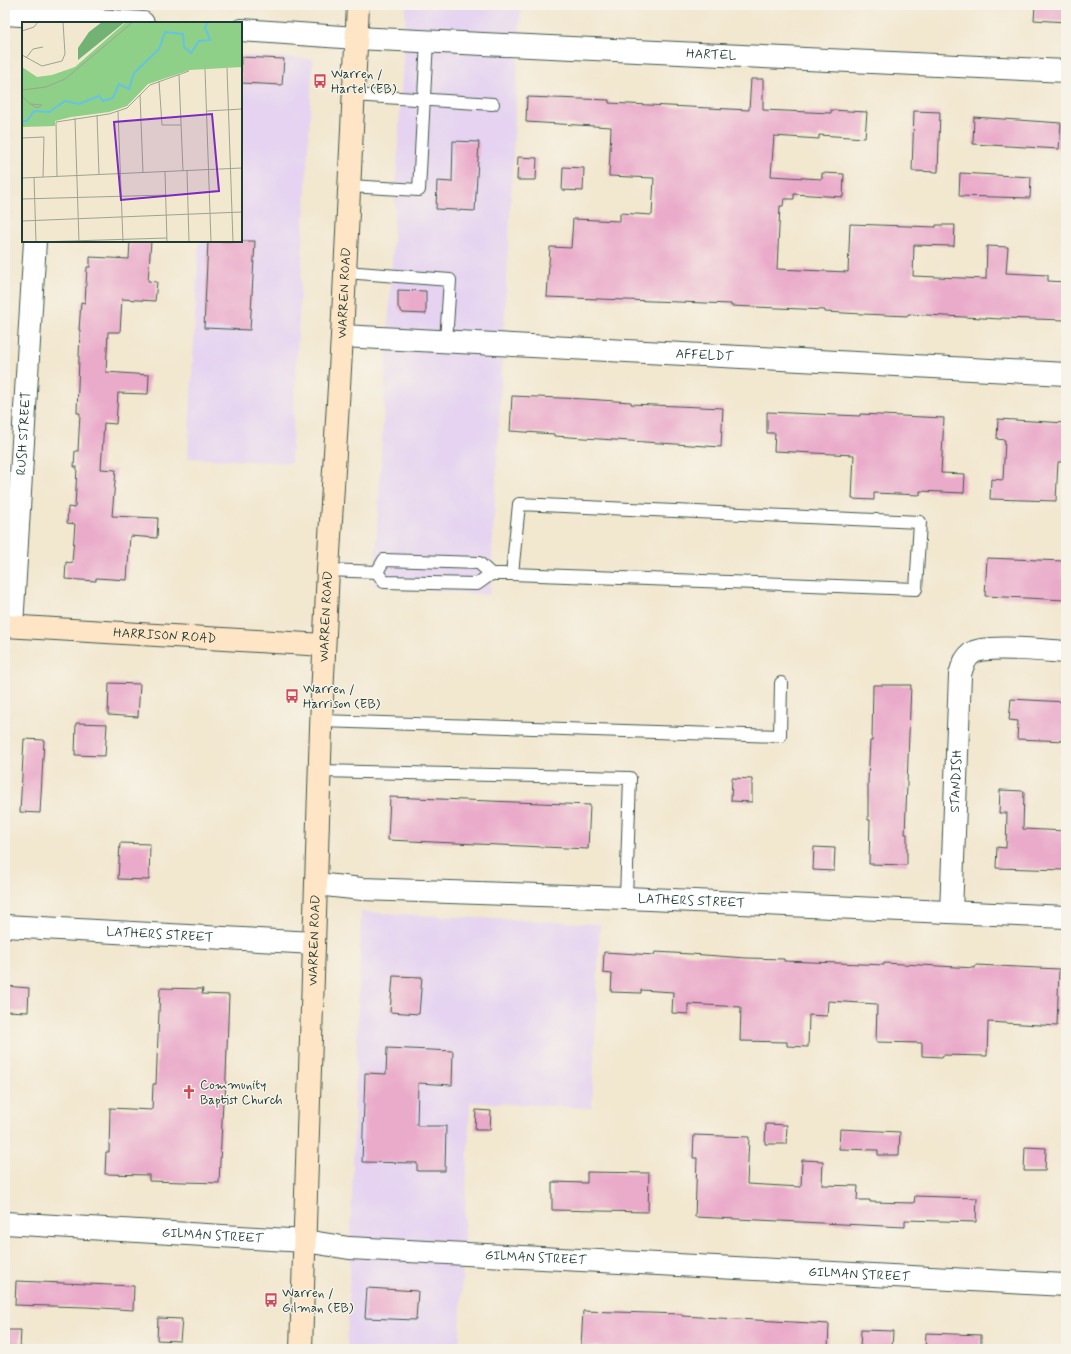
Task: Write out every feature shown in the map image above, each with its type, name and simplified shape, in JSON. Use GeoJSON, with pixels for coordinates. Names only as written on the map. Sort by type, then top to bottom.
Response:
{"type":"FeatureCollection","features":[{"type":"Feature","properties":{"kind":"main road","name":"WARREN ROAD"},"geometry":{"type":"LineString","coordinates":[[302,1349],[324,645],[342,336],[358,5]]}},
{"type":"Feature","properties":{"kind":"main road","name":"HARRISON ROAD"},"geometry":{"type":"LineString","coordinates":[[9,626],[324,645]]}},
{"type":"Feature","properties":{"kind":"street"},"geometry":{"type":"LineString","coordinates":[[5,14],[48,15],[131,22]]}},
{"type":"Feature","properties":{"kind":"street","name":"HARTEL"},"geometry":{"type":"LineString","coordinates":[[242,30],[356,38],[1066,71]]}},
{"type":"Feature","properties":{"kind":"street","name":"RUSH STREET"},"geometry":{"type":"LineString","coordinates":[[9,626],[35,242]]}},
{"type":"Feature","properties":{"kind":"street","name":"AFFELDT"},"geometry":{"type":"LineString","coordinates":[[342,336],[1066,374]]}},
{"type":"Feature","properties":{"kind":"street","name":"STANDISH"},"geometry":{"type":"LineString","coordinates":[[951,912],[960,675],[965,660],[972,653],[987,649],[1066,652]]}},
{"type":"Feature","properties":{"kind":"street","name":"LATHERS STREET"},"geometry":{"type":"LineString","coordinates":[[316,884],[362,889],[626,898],[1066,917]]}},
{"type":"Feature","properties":{"kind":"street","name":"LATHERS STREET"},"geometry":{"type":"LineString","coordinates":[[5,926],[314,944]]}},
{"type":"Feature","properties":{"kind":"street","name":"GILMAN STREET"},"geometry":{"type":"LineString","coordinates":[[5,1224],[305,1241],[350,1248],[1066,1285]]}},
{"type":"Feature","properties":{"kind":"lane"},"geometry":{"type":"LineString","coordinates":[[349,186],[419,190],[427,41]]}},
{"type":"Feature","properties":{"kind":"lane"},"geometry":{"type":"LineString","coordinates":[[353,95],[493,104]]}},
{"type":"Feature","properties":{"kind":"lane"},"geometry":{"type":"LineString","coordinates":[[345,272],[450,280],[446,341]]}},
{"type":"Feature","properties":{"kind":"lane"},"geometry":{"type":"LineString","coordinates":[[377,572],[384,582],[477,584],[491,574],[512,574],[916,589],[920,522],[519,504],[512,574]]}},
{"type":"Feature","properties":{"kind":"lane"},"geometry":{"type":"LineString","coordinates":[[377,572],[384,560],[479,563],[491,574]]}},
{"type":"Feature","properties":{"kind":"lane"},"geometry":{"type":"LineString","coordinates":[[328,570],[377,572]]}},
{"type":"Feature","properties":{"kind":"lane"},"geometry":{"type":"LineString","coordinates":[[321,721],[780,736],[781,683]]}},
{"type":"Feature","properties":{"kind":"lane"},"geometry":{"type":"LineString","coordinates":[[320,771],[630,778],[626,898]]}},
{"type":"Feature","properties":{"kind":"shaded area"},"geometry":{"type":"Polygon","coordinates":[[[406,5],[521,5],[490,595],[374,585],[406,5]]]}},
{"type":"Feature","properties":{"kind":"shaded area"},"geometry":{"type":"Polygon","coordinates":[[[242,55],[313,59],[291,463],[188,458],[199,242],[242,242],[242,55]]]}},
{"type":"Feature","properties":{"kind":"shaded area"},"geometry":{"type":"Polygon","coordinates":[[[361,912],[600,924],[592,1108],[470,1102],[459,1349],[347,1349],[361,912]]]}},
{"type":"Feature","properties":{"kind":"building"},"geometry":{"type":"Polygon","coordinates":[[[1035,5],[1066,5],[1066,22],[1034,20],[1035,5]]]}},
{"type":"Feature","properties":{"kind":"building"},"geometry":{"type":"Polygon","coordinates":[[[242,57],[284,59],[282,85],[242,83],[242,57]]]}},
{"type":"Feature","properties":{"kind":"building"},"geometry":{"type":"Polygon","coordinates":[[[751,79],[763,79],[763,110],[831,113],[831,110],[867,112],[865,138],[819,135],[819,139],[774,136],[771,176],[822,179],[822,173],[844,174],[843,197],[794,194],[794,199],[784,199],[783,206],[780,206],[777,269],[848,272],[850,224],[936,227],[936,225],[955,225],[954,246],[914,245],[913,276],[986,279],[987,246],[1008,247],[1006,273],[1048,275],[1048,281],[1066,282],[1066,320],[1001,319],[908,314],[908,316],[825,312],[825,310],[731,306],[731,304],[547,297],[550,247],[571,248],[573,219],[620,221],[620,213],[652,215],[654,178],[609,176],[611,127],[526,122],[527,97],[609,100],[609,103],[749,110],[751,79]]]}},
{"type":"Feature","properties":{"kind":"building"},"geometry":{"type":"Polygon","coordinates":[[[914,111],[940,112],[938,172],[912,171],[914,111]]]}},
{"type":"Feature","properties":{"kind":"building"},"geometry":{"type":"Polygon","coordinates":[[[974,117],[1061,123],[1059,149],[973,144],[974,117]]]}},
{"type":"Feature","properties":{"kind":"building"},"geometry":{"type":"Polygon","coordinates":[[[453,141],[479,142],[475,211],[436,209],[437,181],[452,182],[453,141]]]}},
{"type":"Feature","properties":{"kind":"building"},"geometry":{"type":"Polygon","coordinates":[[[518,157],[537,158],[536,180],[517,180],[518,157]]]}},
{"type":"Feature","properties":{"kind":"building"},"geometry":{"type":"Polygon","coordinates":[[[563,167],[584,168],[583,191],[562,190],[563,167]]]}},
{"type":"Feature","properties":{"kind":"building"},"geometry":{"type":"Polygon","coordinates":[[[960,173],[1031,177],[1030,198],[959,196],[960,173]]]}},
{"type":"Feature","properties":{"kind":"building"},"geometry":{"type":"Polygon","coordinates":[[[255,241],[250,330],[204,328],[208,242],[255,241]]]}},
{"type":"Feature","properties":{"kind":"building"},"geometry":{"type":"Polygon","coordinates":[[[130,242],[151,242],[148,281],[157,282],[155,301],[122,299],[120,332],[108,332],[106,372],[149,375],[148,394],[118,393],[116,424],[104,423],[101,469],[116,470],[112,516],[158,518],[157,538],[130,536],[127,580],[96,578],[96,581],[65,579],[66,562],[72,563],[75,524],[67,523],[68,507],[75,508],[77,467],[74,467],[75,451],[78,451],[80,413],[77,413],[79,330],[81,302],[85,303],[87,267],[90,267],[90,257],[129,259],[130,242]]]}},
{"type":"Feature","properties":{"kind":"building"},"geometry":{"type":"Polygon","coordinates":[[[398,290],[426,291],[426,314],[403,313],[398,307],[398,290]]]}},
{"type":"Feature","properties":{"kind":"building"},"geometry":{"type":"Polygon","coordinates":[[[512,396],[631,402],[631,404],[723,408],[721,447],[554,436],[554,434],[510,431],[512,396]]]}},
{"type":"Feature","properties":{"kind":"building"},"geometry":{"type":"Polygon","coordinates":[[[767,412],[944,418],[941,473],[965,474],[964,493],[920,491],[920,495],[874,493],[874,500],[852,499],[854,455],[774,451],[775,433],[767,433],[767,412]]]}},
{"type":"Feature","properties":{"kind":"building"},"geometry":{"type":"Polygon","coordinates":[[[998,419],[1066,423],[1066,462],[1058,462],[1056,501],[990,499],[991,479],[1003,480],[1005,440],[997,439],[998,419]]]}},
{"type":"Feature","properties":{"kind":"building"},"geometry":{"type":"Polygon","coordinates":[[[987,558],[1063,561],[1062,579],[1066,579],[1066,600],[985,596],[987,558]]]}},
{"type":"Feature","properties":{"kind":"building"},"geometry":{"type":"Polygon","coordinates":[[[109,683],[140,684],[138,717],[108,715],[109,683]]]}},
{"type":"Feature","properties":{"kind":"building"},"geometry":{"type":"Polygon","coordinates":[[[873,685],[911,685],[905,834],[907,834],[907,865],[869,864],[870,820],[868,820],[868,781],[870,741],[872,741],[873,685]]]}},
{"type":"Feature","properties":{"kind":"building"},"geometry":{"type":"Polygon","coordinates":[[[1011,699],[1066,702],[1066,741],[1017,739],[1018,721],[1009,720],[1011,699]]]}},
{"type":"Feature","properties":{"kind":"building"},"geometry":{"type":"Polygon","coordinates":[[[76,723],[107,724],[105,756],[75,755],[76,723]]]}},
{"type":"Feature","properties":{"kind":"building"},"geometry":{"type":"Polygon","coordinates":[[[24,739],[44,740],[40,813],[20,812],[24,739]]]}},
{"type":"Feature","properties":{"kind":"building"},"geometry":{"type":"Polygon","coordinates":[[[732,778],[752,779],[752,802],[731,801],[732,778]]]}},
{"type":"Feature","properties":{"kind":"building"},"geometry":{"type":"Polygon","coordinates":[[[1000,790],[1024,791],[1023,829],[1066,831],[1066,870],[996,868],[997,847],[1006,848],[1007,813],[999,813],[1000,790]]]}},
{"type":"Feature","properties":{"kind":"building"},"geometry":{"type":"Polygon","coordinates":[[[390,797],[590,805],[588,849],[388,840],[390,797]]]}},
{"type":"Feature","properties":{"kind":"building"},"geometry":{"type":"Polygon","coordinates":[[[120,843],[150,844],[149,880],[118,879],[120,843]]]}},
{"type":"Feature","properties":{"kind":"building"},"geometry":{"type":"Polygon","coordinates":[[[814,847],[835,848],[834,871],[813,870],[814,847]]]}},
{"type":"Feature","properties":{"kind":"building"},"geometry":{"type":"Polygon","coordinates":[[[604,952],[654,955],[655,952],[784,959],[784,961],[884,965],[884,963],[975,968],[976,965],[1059,969],[1057,1026],[988,1022],[987,1056],[922,1056],[922,1043],[876,1042],[877,1004],[828,1001],[827,1016],[809,1015],[808,1047],[787,1046],[787,1042],[740,1041],[741,1007],[688,1004],[688,1014],[672,1013],[673,992],[641,990],[641,993],[611,992],[612,974],[603,973],[604,952]]]}},
{"type":"Feature","properties":{"kind":"building"},"geometry":{"type":"Polygon","coordinates":[[[393,976],[422,977],[419,1014],[390,1012],[393,976]]]}},
{"type":"Feature","properties":{"kind":"building"},"geometry":{"type":"Polygon","coordinates":[[[5,986],[29,988],[28,1012],[5,1011],[5,986]]]}},
{"type":"Feature","properties":{"kind":"building","name":"Community Baptist Church"},"geometry":{"type":"Polygon","coordinates":[[[160,988],[203,989],[202,994],[229,995],[225,1102],[223,1101],[219,1183],[149,1181],[149,1175],[105,1174],[106,1152],[109,1152],[110,1108],[152,1110],[153,1084],[156,1084],[160,988]]]}},
{"type":"Feature","properties":{"kind":"building"},"geometry":{"type":"Polygon","coordinates":[[[387,1048],[453,1051],[452,1085],[418,1083],[417,1126],[446,1126],[445,1171],[417,1171],[417,1163],[362,1162],[365,1073],[386,1074],[387,1048]]]}},
{"type":"Feature","properties":{"kind":"building"},"geometry":{"type":"Polygon","coordinates":[[[476,1110],[491,1111],[490,1130],[475,1130],[476,1110]]]}},
{"type":"Feature","properties":{"kind":"building"},"geometry":{"type":"Polygon","coordinates":[[[766,1124],[787,1125],[786,1144],[765,1144],[766,1124]]]}},
{"type":"Feature","properties":{"kind":"building"},"geometry":{"type":"Polygon","coordinates":[[[840,1129],[900,1132],[899,1155],[878,1155],[878,1150],[839,1149],[840,1129]]]}},
{"type":"Feature","properties":{"kind":"building"},"geometry":{"type":"Polygon","coordinates":[[[694,1135],[749,1137],[747,1184],[801,1187],[802,1160],[823,1161],[822,1185],[858,1186],[857,1200],[870,1200],[870,1202],[914,1203],[915,1196],[977,1198],[976,1222],[905,1220],[905,1227],[695,1217],[697,1158],[693,1158],[694,1135]]]}},
{"type":"Feature","properties":{"kind":"building"},"geometry":{"type":"Polygon","coordinates":[[[1025,1147],[1046,1148],[1045,1171],[1024,1171],[1025,1147]]]}},
{"type":"Feature","properties":{"kind":"building"},"geometry":{"type":"Polygon","coordinates":[[[587,1172],[649,1173],[648,1212],[552,1210],[552,1182],[587,1183],[587,1172]]]}},
{"type":"Feature","properties":{"kind":"building"},"geometry":{"type":"Polygon","coordinates":[[[16,1281],[134,1286],[133,1310],[15,1305],[16,1281]]]}},
{"type":"Feature","properties":{"kind":"building"},"geometry":{"type":"Polygon","coordinates":[[[367,1288],[418,1291],[416,1320],[365,1318],[367,1288]]]}},
{"type":"Feature","properties":{"kind":"building"},"geometry":{"type":"Polygon","coordinates":[[[583,1311],[682,1314],[682,1316],[829,1324],[828,1349],[681,1349],[581,1346],[583,1311]]]}},
{"type":"Feature","properties":{"kind":"building"},"geometry":{"type":"Polygon","coordinates":[[[158,1318],[182,1319],[180,1341],[157,1340],[158,1318]]]}},
{"type":"Feature","properties":{"kind":"building"},"geometry":{"type":"Polygon","coordinates":[[[5,1330],[21,1330],[20,1349],[5,1349],[5,1330]]]}},
{"type":"Feature","properties":{"kind":"building"},"geometry":{"type":"Polygon","coordinates":[[[861,1330],[893,1331],[892,1349],[860,1349],[861,1330]]]}},
{"type":"Feature","properties":{"kind":"building"},"geometry":{"type":"Polygon","coordinates":[[[926,1333],[981,1335],[981,1349],[925,1349],[926,1333]]]}},
{"type":"Feature","properties":{"kind":"place","name":"Warren / Hartel (EB)"},"geometry":{"type":"Point","coordinates":[320,81]}},
{"type":"Feature","properties":{"kind":"place","name":"Warren / Harrison (EB)"},"geometry":{"type":"Point","coordinates":[292,696]}},
{"type":"Feature","properties":{"kind":"place","name":"Community Baptist Church"},"geometry":{"type":"Point","coordinates":[189,1092]}},
{"type":"Feature","properties":{"kind":"place","name":"Warren / Gilman (EB)"},"geometry":{"type":"Point","coordinates":[271,1300]}}]}
